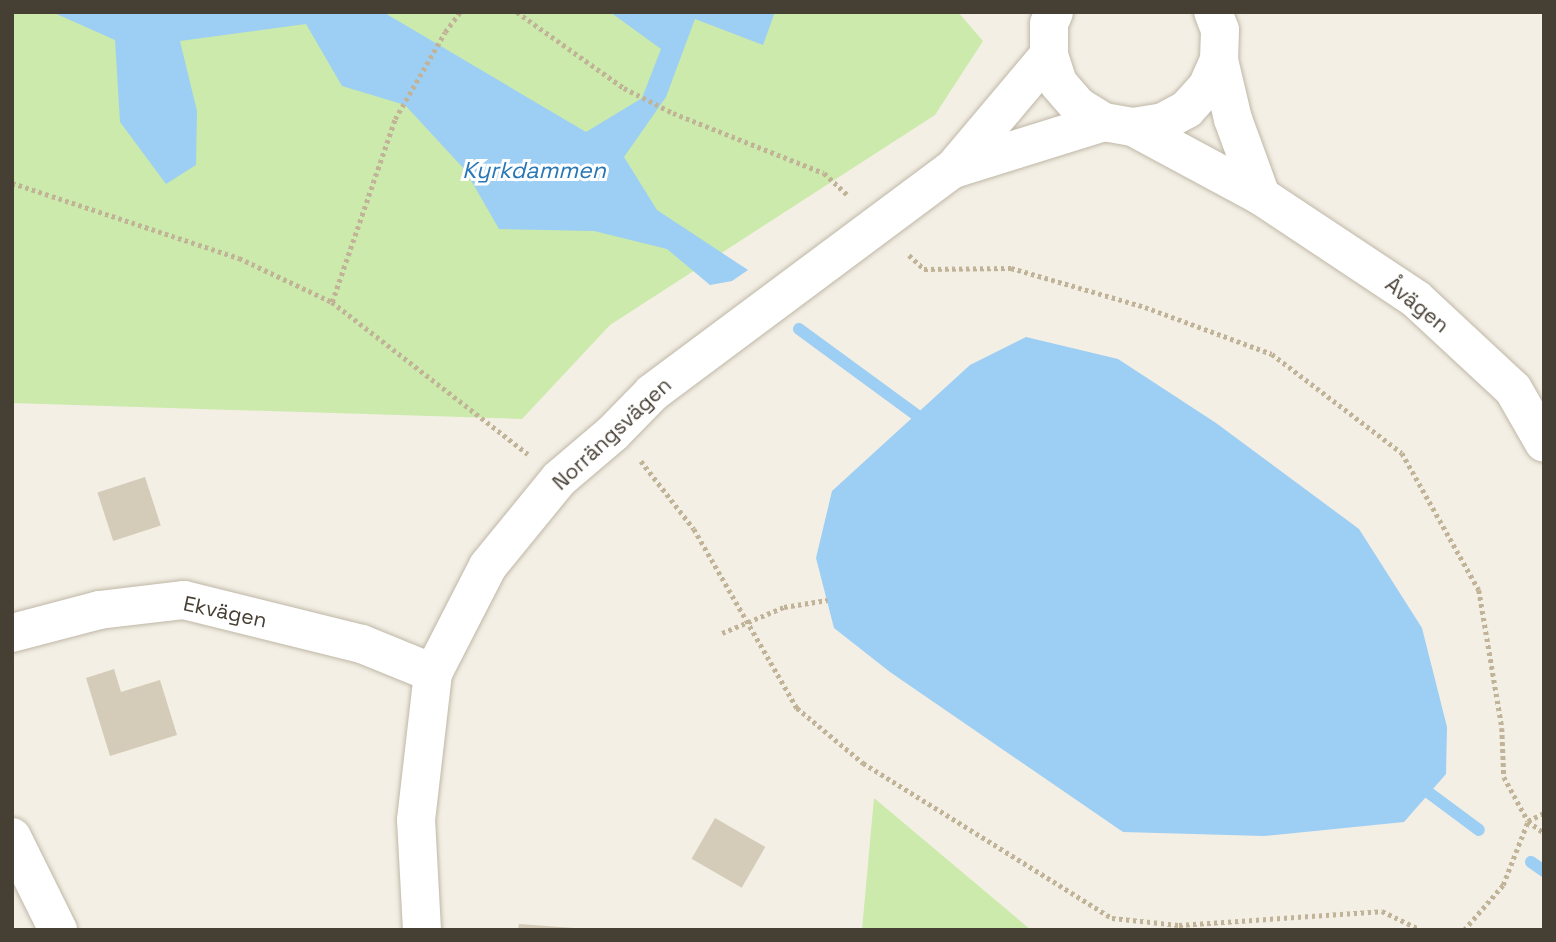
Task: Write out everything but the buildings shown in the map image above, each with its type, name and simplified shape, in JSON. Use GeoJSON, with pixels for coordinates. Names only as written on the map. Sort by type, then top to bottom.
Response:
{"type":"FeatureCollection","features":[{"type":"Feature","properties":{"kind":"street"},"geometry":{"type":"LineString","coordinates":[[1049,55],[1049,24],[1054,12]]}},
{"type":"Feature","properties":{"kind":"street"},"geometry":{"type":"LineString","coordinates":[[1220,28],[1233,119],[1261,196]]}},
{"type":"Feature","properties":{"kind":"street","name":"Norrängsvägen"},"geometry":{"type":"LineString","coordinates":[[953,169],[1119,125],[1163,122],[1187,109],[1207,87],[1220,28]]}},
{"type":"Feature","properties":{"kind":"street","name":"Åvägen"},"geometry":{"type":"LineString","coordinates":[[1049,55],[1058,83],[1078,106],[1261,196],[1416,299],[1513,389],[1544,443]]}},
{"type":"Feature","properties":{"kind":"street","name":"Norrängsvägen"},"geometry":{"type":"LineString","coordinates":[[422,930],[416,820],[433,673],[488,566],[559,479],[613,433],[652,393],[953,169],[1049,55]]}},
{"type":"Feature","properties":{"kind":"street","name":"Ekvägen"},"geometry":{"type":"LineString","coordinates":[[12,633],[99,610],[184,600],[362,644],[433,673]]}},
{"type":"Feature","properties":{"kind":"street"},"geometry":{"type":"LineString","coordinates":[[12,837],[58,930]]}},
{"type":"Feature","properties":{"kind":"path"},"geometry":{"type":"LineString","coordinates":[[332,302],[396,119],[445,32],[460,12]]}},
{"type":"Feature","properties":{"kind":"path"},"geometry":{"type":"LineString","coordinates":[[517,12],[624,88],[673,113],[824,173],[923,269],[1011,268],[1144,307],[1272,354],[1402,453],[1479,590],[1502,728],[1504,777],[1528,821],[1544,833]]}},
{"type":"Feature","properties":{"kind":"path"},"geometry":{"type":"LineString","coordinates":[[12,183],[239,258],[332,302],[559,479]]}},
{"type":"Feature","properties":{"kind":"path"},"geometry":{"type":"LineString","coordinates":[[613,433],[641,461],[694,529],[797,708],[863,763],[1112,918],[1179,925],[1382,911],[1421,930]]}},
{"type":"Feature","properties":{"kind":"path"},"geometry":{"type":"LineString","coordinates":[[722,633],[784,607],[827,600]]}},
{"type":"Feature","properties":{"kind":"path"},"geometry":{"type":"LineString","coordinates":[[1464,930],[1503,885],[1528,821],[1544,813]]}},
{"type":"Feature","properties":{"kind":"green space"},"geometry":{"type":"Polygon","coordinates":[[[12,12],[958,12],[983,41],[935,115],[610,325],[522,419],[12,403],[12,12]]]}},
{"type":"Feature","properties":{"kind":"green space"},"geometry":{"type":"Polygon","coordinates":[[[874,798],[1031,930],[862,930],[874,798]]]}},
{"type":"Feature","properties":{"kind":"water","name":"Kyrkdammen"},"geometry":{"type":"Polygon","coordinates":[[[52,12],[383,12],[586,132],[642,98],[661,49],[610,12],[775,12],[763,45],[695,19],[666,97],[624,157],[657,210],[748,270],[732,281],[710,285],[667,249],[594,231],[499,229],[465,170],[405,105],[342,86],[306,24],[180,41],[197,111],[196,165],[166,184],[120,122],[115,40],[52,12]]]}},
{"type":"Feature","properties":{"kind":"water"},"geometry":{"type":"Polygon","coordinates":[[[1026,337],[1118,359],[1216,423],[1359,529],[1422,628],[1447,727],[1446,774],[1404,822],[1264,836],[1123,832],[890,672],[834,628],[816,558],[832,491],[970,365],[1026,337]]]}},
{"type":"Feature","properties":{"kind":"waterway"},"geometry":{"type":"LineString","coordinates":[[799,329],[929,424]]}},
{"type":"Feature","properties":{"kind":"waterway"},"geometry":{"type":"LineString","coordinates":[[1417,784],[1479,830]]}},
{"type":"Feature","properties":{"kind":"waterway"},"geometry":{"type":"LineString","coordinates":[[1531,862],[1544,871]]}}]}
